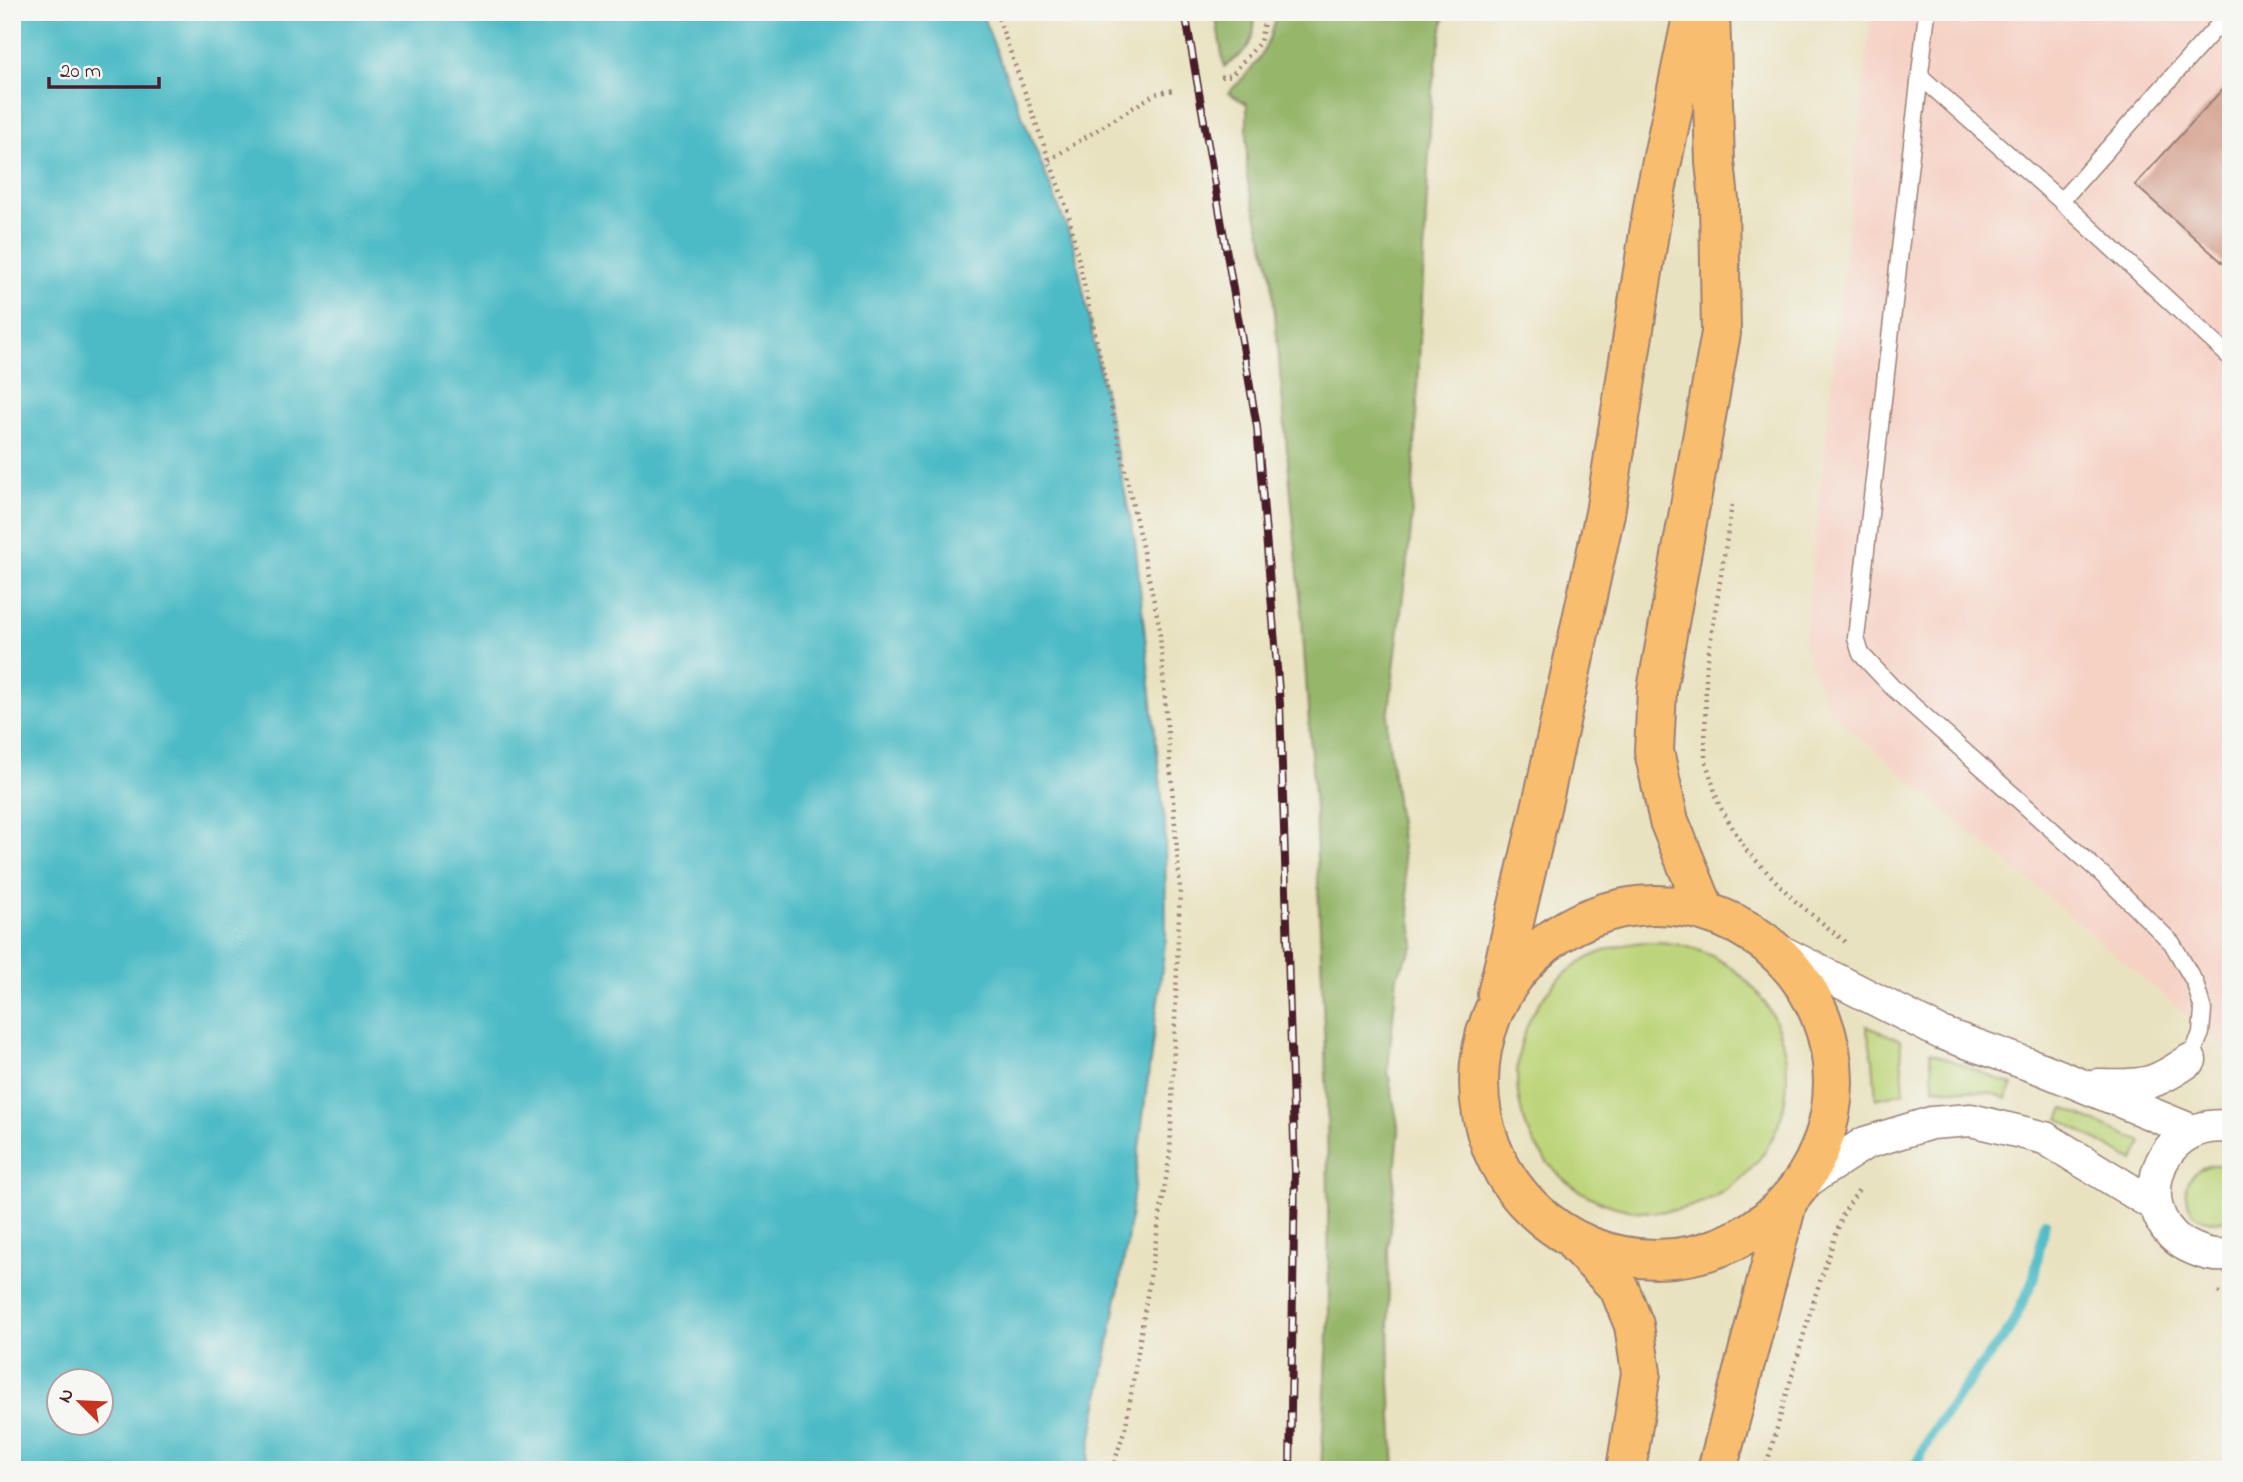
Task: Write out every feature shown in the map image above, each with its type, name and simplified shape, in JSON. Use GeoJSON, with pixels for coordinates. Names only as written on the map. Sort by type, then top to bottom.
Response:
{"type":"FeatureCollection","features":[{"type":"Feature","properties":{"kind":"highway"},"geometry":{"type":"LineString","coordinates":[[1626,1470],[1641,1373],[1634,1325],[1619,1288],[1570,1238],[1521,1199],[1499,1167],[1479,1108],[1482,1046],[1545,791],[1605,513],[1655,195],[1693,12]]}},
{"type":"Feature","properties":{"kind":"highway"},"geometry":{"type":"LineString","coordinates":[[1705,910],[1669,821],[1654,751],[1657,690],[1721,333],[1719,200],[1715,162],[1710,12]]}},
{"type":"Feature","properties":{"kind":"highway"},"geometry":{"type":"LineString","coordinates":[[1493,1009],[1543,944],[1597,913],[1658,903],[1705,910],[1776,949],[1814,998],[1833,1057],[1830,1124],[1796,1191],[1717,1470]]}},
{"type":"Feature","properties":{"kind":"highway"},"geometry":{"type":"LineString","coordinates":[[1570,1238],[1628,1258],[1701,1255],[1769,1220],[1796,1191]]}},
{"type":"Feature","properties":{"kind":"street"},"geometry":{"type":"LineString","coordinates":[[1776,949],[1941,1033],[2081,1085],[2218,1122]]}},
{"type":"Feature","properties":{"kind":"street"},"geometry":{"type":"LineString","coordinates":[[2081,1085],[2141,1086],[2169,1075],[2190,1060]]}},
{"type":"Feature","properties":{"kind":"street"},"geometry":{"type":"LineString","coordinates":[[1796,1191],[1865,1143],[1931,1123],[1971,1120],[2045,1139],[2156,1206]]}},
{"type":"Feature","properties":{"kind":"street"},"geometry":{"type":"LineString","coordinates":[[2218,1122],[2174,1143],[2161,1161],[2155,1183],[2156,1206],[2169,1232],[2187,1247],[2221,1266]]}},
{"type":"Feature","properties":{"kind":"lane"},"geometry":{"type":"LineString","coordinates":[[1927,12],[1856,638],[1861,654],[1892,688],[2105,877],[2172,943],[2196,983],[2203,1010],[2201,1034],[2190,1060]]}},
{"type":"Feature","properties":{"kind":"lane"},"geometry":{"type":"LineString","coordinates":[[2061,201],[2230,12]]}},
{"type":"Feature","properties":{"kind":"lane"},"geometry":{"type":"LineString","coordinates":[[1920,76],[2061,201],[2231,358]]}},
{"type":"Feature","properties":{"kind":"path"},"geometry":{"type":"LineString","coordinates":[[996,12],[1068,212],[1159,624],[1180,888],[1170,1154],[1126,1425],[1112,1470]]}},
{"type":"Feature","properties":{"kind":"path"},"geometry":{"type":"LineString","coordinates":[[1221,77],[1232,75],[1260,42],[1266,12]]}},
{"type":"Feature","properties":{"kind":"path"},"geometry":{"type":"LineString","coordinates":[[1049,160],[1155,94],[1173,90]]}},
{"type":"Feature","properties":{"kind":"path"},"geometry":{"type":"LineString","coordinates":[[1734,491],[1706,670],[1705,759],[1719,805],[1746,850],[1794,900],[1850,946]]}},
{"type":"Feature","properties":{"kind":"path"},"geometry":{"type":"LineString","coordinates":[[1765,1470],[1814,1299],[1843,1214],[1859,1189],[1867,1182]]}},
{"type":"Feature","properties":{"kind":"path"},"geometry":{"type":"LineString","coordinates":[[2221,1266],[2231,1298]]}},
{"type":"Feature","properties":{"kind":"shaded area"},"geometry":{"type":"Polygon","coordinates":[[[1871,12],[2231,12],[2231,1053],[1829,711],[1804,645],[1871,12]]]}},
{"type":"Feature","properties":{"kind":"green space"},"geometry":{"type":"Polygon","coordinates":[[[1215,12],[1255,12],[1254,31],[1249,45],[1224,67],[1215,12]]]}},
{"type":"Feature","properties":{"kind":"green space"},"geometry":{"type":"Polygon","coordinates":[[[1277,12],[1445,12],[1432,89],[1411,530],[1387,727],[1414,945],[1397,976],[1388,1071],[1399,1131],[1388,1249],[1390,1381],[1395,1470],[1321,1470],[1329,1316],[1327,1099],[1315,810],[1301,606],[1271,271],[1247,179],[1247,104],[1228,93],[1260,57],[1277,12]]]}},
{"type":"Feature","properties":{"kind":"green space"},"geometry":{"type":"Polygon","coordinates":[[[1639,942],[1665,942],[1704,952],[1727,964],[1748,981],[1765,1002],[1777,1025],[1785,1051],[1785,1103],[1777,1129],[1765,1152],[1748,1173],[1727,1190],[1691,1207],[1665,1212],[1639,1212],[1613,1207],[1588,1196],[1566,1182],[1547,1163],[1522,1116],[1517,1090],[1517,1064],[1522,1038],[1533,1013],[1547,991],[1566,972],[1613,947],[1639,942]]]}},
{"type":"Feature","properties":{"kind":"green space"},"geometry":{"type":"Polygon","coordinates":[[[1866,1026],[1900,1040],[1904,1092],[1876,1099],[1873,1060],[1866,1026]]]}},
{"type":"Feature","properties":{"kind":"green space"},"geometry":{"type":"Polygon","coordinates":[[[1930,1052],[2013,1085],[2006,1098],[1986,1092],[1934,1088],[1930,1052]]]}},
{"type":"Feature","properties":{"kind":"green space"},"geometry":{"type":"Polygon","coordinates":[[[2064,1108],[2142,1142],[2134,1161],[2059,1119],[2064,1108]]]}},
{"type":"Feature","properties":{"kind":"green space"},"geometry":{"type":"Polygon","coordinates":[[[2211,1165],[2220,1165],[2231,1170],[2231,1216],[2216,1221],[2204,1219],[2194,1213],[2186,1192],[2189,1181],[2197,1171],[2211,1165]]]}},
{"type":"Feature","properties":{"kind":"water"},"geometry":{"type":"Polygon","coordinates":[[[12,12],[981,12],[1074,246],[1135,541],[1165,826],[1166,937],[1127,1242],[1086,1470],[12,1470],[12,12]]]}},
{"type":"Feature","properties":{"kind":"building"},"geometry":{"type":"Polygon","coordinates":[[[2231,80],[2231,270],[2135,185],[2231,80]]]}},
{"type":"Feature","properties":{"kind":"waterway"},"geometry":{"type":"LineString","coordinates":[[1913,1470],[1933,1431],[2009,1331],[2033,1281],[2045,1222]]}},
{"type":"Feature","properties":{"kind":"railway"},"geometry":{"type":"LineString","coordinates":[[1185,12],[1257,427],[1280,704],[1295,1171],[1290,1470]]}}]}
